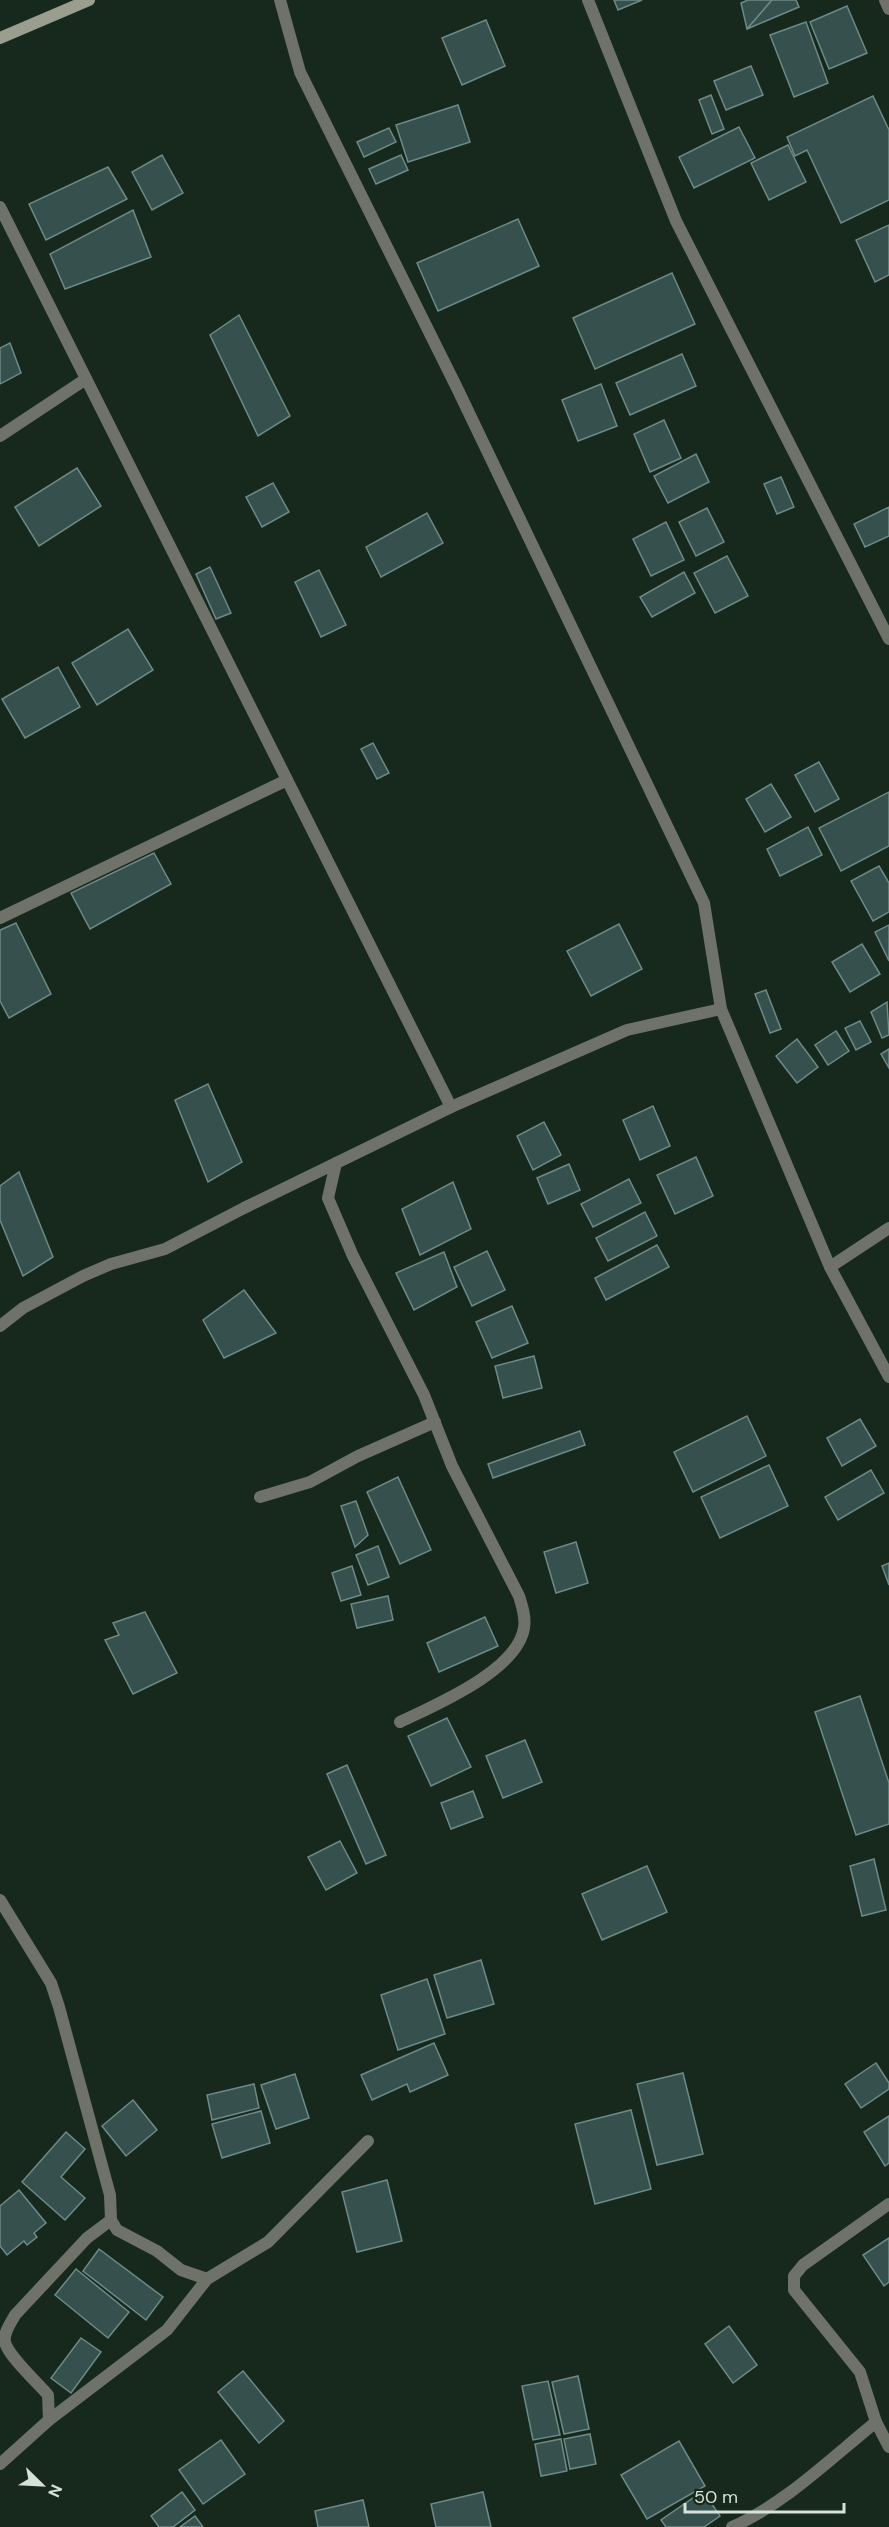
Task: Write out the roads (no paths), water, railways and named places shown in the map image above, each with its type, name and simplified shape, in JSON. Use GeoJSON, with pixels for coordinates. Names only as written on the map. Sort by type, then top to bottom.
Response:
{"type":"FeatureCollection","features":[{"type":"Feature","properties":{"kind":"main road"},"geometry":{"type":"LineString","coordinates":[[0,38],[89,0]]}},
{"type":"Feature","properties":{"kind":"street"},"geometry":{"type":"LineString","coordinates":[[280,0],[300,72],[458,388],[704,903],[721,1009],[830,1267],[889,1377]]}},
{"type":"Feature","properties":{"kind":"street"},"geometry":{"type":"LineString","coordinates":[[588,0],[676,221],[889,639]]}},
{"type":"Feature","properties":{"kind":"street"},"geometry":{"type":"LineString","coordinates":[[885,0],[889,9]]}},
{"type":"Feature","properties":{"kind":"street"},"geometry":{"type":"LineString","coordinates":[[0,207],[451,1107]]}},
{"type":"Feature","properties":{"kind":"street"},"geometry":{"type":"LineString","coordinates":[[0,436],[86,379]]}},
{"type":"Feature","properties":{"kind":"street"},"geometry":{"type":"LineString","coordinates":[[0,918],[287,780]]}},
{"type":"Feature","properties":{"kind":"street"},"geometry":{"type":"LineString","coordinates":[[0,1326],[23,1308],[83,1276],[111,1264],[165,1250],[451,1107],[627,1030],[721,1009]]}},
{"type":"Feature","properties":{"kind":"street"},"geometry":{"type":"LineString","coordinates":[[336,1163],[328,1198],[353,1256],[424,1395],[452,1466],[519,1596],[524,1628],[512,1654],[494,1669],[449,1699],[400,1722]]}},
{"type":"Feature","properties":{"kind":"street"},"geometry":{"type":"LineString","coordinates":[[830,1267],[889,1228]]}},
{"type":"Feature","properties":{"kind":"street"},"geometry":{"type":"LineString","coordinates":[[260,1497],[310,1482],[358,1456],[435,1422]]}},
{"type":"Feature","properties":{"kind":"street"},"geometry":{"type":"LineString","coordinates":[[0,1900],[51,1983],[110,2195],[111,2220],[117,2230],[157,2251],[181,2270],[207,2279]]}},
{"type":"Feature","properties":{"kind":"street"},"geometry":{"type":"LineString","coordinates":[[0,2464],[49,2420],[167,2330],[207,2279],[268,2242],[368,2141]]}},
{"type":"Feature","properties":{"kind":"street"},"geometry":{"type":"LineString","coordinates":[[889,2204],[803,2265],[795,2276],[794,2290],[860,2372],[876,2422],[889,2447]]}},
{"type":"Feature","properties":{"kind":"street"},"geometry":{"type":"LineString","coordinates":[[49,2420],[48,2395],[10,2351],[4,2341],[7,2329],[15,2315],[87,2238],[111,2220]]}},
{"type":"Feature","properties":{"kind":"street"},"geometry":{"type":"LineString","coordinates":[[732,2527],[756,2516],[788,2495],[876,2422]]}}]}
